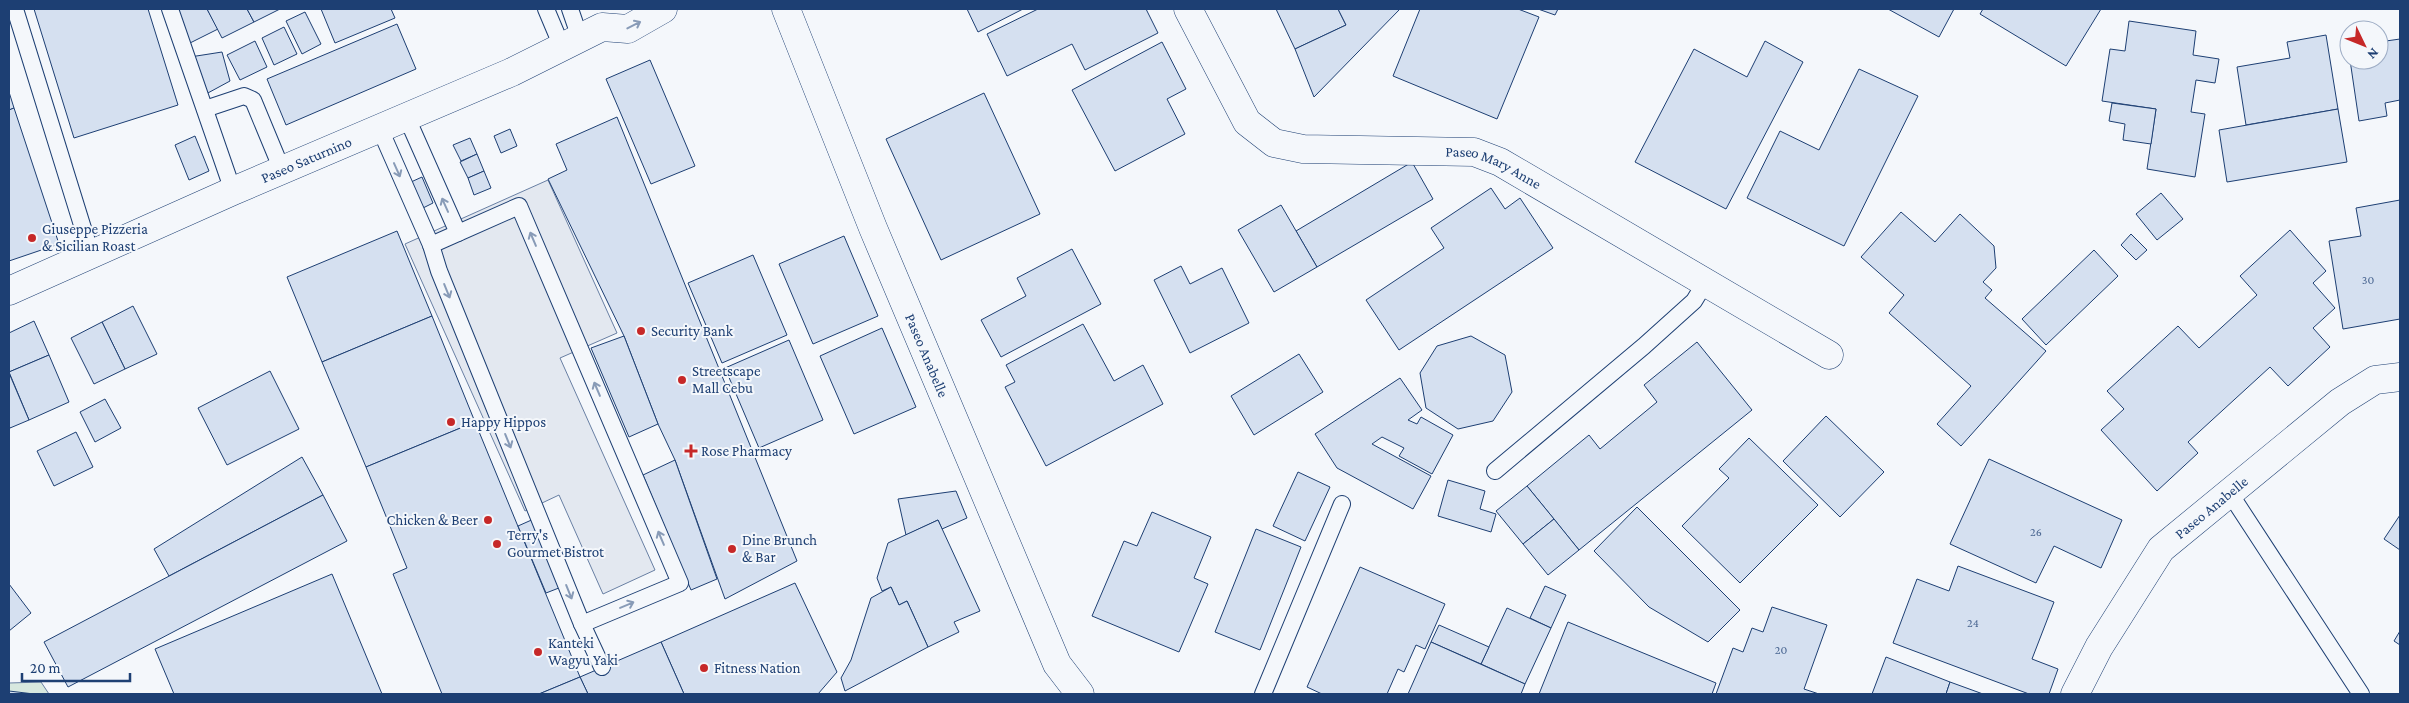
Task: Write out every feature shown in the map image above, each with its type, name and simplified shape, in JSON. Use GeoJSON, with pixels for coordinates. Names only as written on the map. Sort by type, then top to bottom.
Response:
{"type":"FeatureCollection","features":[{"type":"Feature","properties":{"kind":"street"},"geometry":{"type":"LineString","coordinates":[[587,30],[628,29],[663,9]]}},
{"type":"Feature","properties":{"kind":"street","name":"Paseo Anabelle"},"geometry":{"type":"LineString","coordinates":[[786,9],[877,237],[1057,664],[1080,694]]}},
{"type":"Feature","properties":{"kind":"street","name":"Paseo Mary Anne"},"geometry":{"type":"LineString","coordinates":[[1188,9],[1247,122],[1274,143],[1303,150],[1474,152],[1500,162],[1829,355]]}},
{"type":"Feature","properties":{"kind":"street","name":"Paseo Saturnino"},"geometry":{"type":"LineString","coordinates":[[9,291],[233,191],[512,72],[587,30]]}},
{"type":"Feature","properties":{"kind":"street","name":"Paseo Anabelle"},"geometry":{"type":"LineString","coordinates":[[2075,694],[2099,647],[2161,549],[2340,402],[2376,380],[2400,377]]}},
{"type":"Feature","properties":{"kind":"lane"},"geometry":{"type":"LineString","coordinates":[[15,9],[91,254]]}},
{"type":"Feature","properties":{"kind":"lane"},"geometry":{"type":"LineString","coordinates":[[170,9],[233,191]]}},
{"type":"Feature","properties":{"kind":"lane"},"geometry":{"type":"LineString","coordinates":[[546,9],[587,30]]}},
{"type":"Feature","properties":{"kind":"lane"},"geometry":{"type":"LineString","coordinates":[[570,9],[587,30]]}},
{"type":"Feature","properties":{"kind":"lane"},"geometry":{"type":"LineString","coordinates":[[205,109],[244,96],[252,100],[282,170]]}},
{"type":"Feature","properties":{"kind":"lane"},"geometry":{"type":"LineString","coordinates":[[407,118],[458,233]]}},
{"type":"Feature","properties":{"kind":"lane"},"geometry":{"type":"LineString","coordinates":[[380,129],[431,245],[442,280],[582,624],[602,667]]}},
{"type":"Feature","properties":{"kind":"lane"},"geometry":{"type":"LineString","coordinates":[[431,245],[519,206],[680,583],[582,624]]}},
{"type":"Feature","properties":{"kind":"lane"},"geometry":{"type":"LineString","coordinates":[[1496,471],[1694,301],[1705,283]]}},
{"type":"Feature","properties":{"kind":"lane"},"geometry":{"type":"LineString","coordinates":[[2229,492],[2361,694]]}},
{"type":"Feature","properties":{"kind":"lane"},"geometry":{"type":"LineString","coordinates":[[1263,694],[1342,504]]}},
{"type":"Feature","properties":{"kind":"shaded area"},"geometry":{"type":"Polygon","coordinates":[[[548,180],[617,333],[560,358],[655,570],[603,594],[559,495],[525,511],[405,244],[548,180]]]}},
{"type":"Feature","properties":{"kind":"shaded area"},"geometry":{"type":"Polygon","coordinates":[[[41,682],[49,694],[9,694],[9,683],[41,682]]]}},
{"type":"Feature","properties":{"kind":"building"},"geometry":{"type":"Polygon","coordinates":[[[34,9],[148,9],[178,105],[74,138],[34,9]]]}},
{"type":"Feature","properties":{"kind":"building"},"geometry":{"type":"Polygon","coordinates":[[[181,9],[207,9],[218,29],[188,44],[172,13],[181,9]]]}},
{"type":"Feature","properties":{"kind":"building"},"geometry":{"type":"Polygon","coordinates":[[[207,9],[247,9],[254,22],[222,38],[207,9]]]}},
{"type":"Feature","properties":{"kind":"building"},"geometry":{"type":"Polygon","coordinates":[[[247,9],[280,9],[254,22],[247,9]]]}},
{"type":"Feature","properties":{"kind":"building"},"geometry":{"type":"Polygon","coordinates":[[[321,9],[391,9],[395,18],[335,43],[321,9]]]}},
{"type":"Feature","properties":{"kind":"building"},"geometry":{"type":"Polygon","coordinates":[[[967,9],[1023,9],[978,32],[967,9]]]}},
{"type":"Feature","properties":{"kind":"building"},"geometry":{"type":"Polygon","coordinates":[[[1038,9],[1146,9],[1158,33],[1085,70],[1072,44],[1007,76],[987,34],[1038,9]]]}},
{"type":"Feature","properties":{"kind":"building"},"geometry":{"type":"Polygon","coordinates":[[[1276,9],[1338,9],[1346,25],[1295,49],[1276,9]]]}},
{"type":"Feature","properties":{"kind":"building"},"geometry":{"type":"Polygon","coordinates":[[[1338,9],[1400,9],[1314,97],[1295,49],[1346,25],[1338,9]]]}},
{"type":"Feature","properties":{"kind":"building"},"geometry":{"type":"Polygon","coordinates":[[[1420,9],[1518,9],[1539,17],[1497,119],[1393,76],[1420,9]]]}},
{"type":"Feature","properties":{"kind":"building"},"geometry":{"type":"Polygon","coordinates":[[[1538,9],[1558,9],[1555,15],[1538,9]]]}},
{"type":"Feature","properties":{"kind":"building"},"geometry":{"type":"Polygon","coordinates":[[[1888,9],[1954,9],[1939,37],[1888,9]]]}},
{"type":"Feature","properties":{"kind":"building"},"geometry":{"type":"Polygon","coordinates":[[[1983,9],[2101,9],[2066,66],[1980,14],[1983,9]]]}},
{"type":"Feature","properties":{"kind":"building"},"geometry":{"type":"Polygon","coordinates":[[[305,12],[321,44],[302,54],[286,21],[305,12]]]}},
{"type":"Feature","properties":{"kind":"building"},"geometry":{"type":"Polygon","coordinates":[[[2129,21],[2196,31],[2193,55],[2219,59],[2215,83],[2196,80],[2191,112],[2205,114],[2195,177],[2147,169],[2156,109],[2102,101],[2110,49],[2125,51],[2129,21]]]}},
{"type":"Feature","properties":{"kind":"building"},"geometry":{"type":"Polygon","coordinates":[[[397,24],[416,69],[286,125],[267,79],[397,24]]]}},
{"type":"Feature","properties":{"kind":"building"},"geometry":{"type":"Polygon","coordinates":[[[284,27],[297,54],[274,65],[262,38],[284,27]]]}},
{"type":"Feature","properties":{"kind":"building"},"geometry":{"type":"Polygon","coordinates":[[[2326,35],[2338,109],[2246,125],[2237,67],[2290,58],[2287,42],[2326,35]]]}},
{"type":"Feature","properties":{"kind":"building"},"geometry":{"type":"Polygon","coordinates":[[[2400,39],[2400,100],[2385,103],[2387,116],[2359,121],[2351,70],[2389,70],[2389,41],[2400,39]]]}},
{"type":"Feature","properties":{"kind":"building"},"geometry":{"type":"Polygon","coordinates":[[[255,41],[267,67],[240,80],[227,55],[255,41]]]}},
{"type":"Feature","properties":{"kind":"building"},"geometry":{"type":"Polygon","coordinates":[[[1765,41],[1803,62],[1726,209],[1635,162],[1694,49],[1747,77],[1765,41]]]}},
{"type":"Feature","properties":{"kind":"building"},"geometry":{"type":"Polygon","coordinates":[[[1162,42],[1186,89],[1167,99],[1185,134],[1115,171],[1072,90],[1162,42]]]}},
{"type":"Feature","properties":{"kind":"building"},"geometry":{"type":"Polygon","coordinates":[[[222,52],[230,81],[206,94],[190,57],[222,52]]]}},
{"type":"Feature","properties":{"kind":"building"},"geometry":{"type":"Polygon","coordinates":[[[650,60],[695,166],[651,184],[606,79],[650,60]]]}},
{"type":"Feature","properties":{"kind":"building"},"geometry":{"type":"Polygon","coordinates":[[[1859,69],[1918,96],[1844,246],[1747,198],[1780,131],[1819,150],[1859,69]]]}},
{"type":"Feature","properties":{"kind":"building"},"geometry":{"type":"Polygon","coordinates":[[[9,92],[14,108],[9,110],[9,92]]]}},
{"type":"Feature","properties":{"kind":"building"},"geometry":{"type":"Polygon","coordinates":[[[984,93],[1040,214],[941,260],[886,139],[984,93]]]}},
{"type":"Feature","properties":{"kind":"building"},"geometry":{"type":"Polygon","coordinates":[[[2112,103],[2156,109],[2151,144],[2123,140],[2125,124],[2109,121],[2112,103]]]}},
{"type":"Feature","properties":{"kind":"building"},"geometry":{"type":"Polygon","coordinates":[[[14,108],[59,244],[9,261],[9,110],[14,108]]]}},
{"type":"Feature","properties":{"kind":"building"},"geometry":{"type":"Polygon","coordinates":[[[2338,109],[2347,162],[2227,182],[2219,130],[2338,109]]]}},
{"type":"Feature","properties":{"kind":"building","name":"Streetscape Mall Cebu"},"geometry":{"type":"Polygon","coordinates":[[[617,117],[797,561],[725,599],[675,460],[658,424],[624,336],[548,179],[567,170],[556,144],[617,117]]]}},
{"type":"Feature","properties":{"kind":"building"},"geometry":{"type":"Polygon","coordinates":[[[510,129],[517,146],[501,153],[494,136],[510,129]]]}},
{"type":"Feature","properties":{"kind":"building"},"geometry":{"type":"Polygon","coordinates":[[[195,136],[209,171],[189,180],[175,145],[195,136]]]}},
{"type":"Feature","properties":{"kind":"building"},"geometry":{"type":"Polygon","coordinates":[[[470,138],[477,154],[461,161],[453,145],[470,138]]]}},
{"type":"Feature","properties":{"kind":"building"},"geometry":{"type":"Polygon","coordinates":[[[477,154],[484,171],[468,178],[460,162],[477,154]]]}},
{"type":"Feature","properties":{"kind":"building"},"geometry":{"type":"Polygon","coordinates":[[[1412,162],[1433,199],[1317,267],[1296,231],[1412,162]]]}},
{"type":"Feature","properties":{"kind":"building"},"geometry":{"type":"Polygon","coordinates":[[[484,171],[491,188],[474,195],[468,178],[484,171]]]}},
{"type":"Feature","properties":{"kind":"building"},"geometry":{"type":"Polygon","coordinates":[[[422,177],[433,203],[423,208],[411,182],[422,177]]]}},
{"type":"Feature","properties":{"kind":"building"},"geometry":{"type":"Polygon","coordinates":[[[1491,188],[1505,209],[1520,198],[1553,248],[1399,350],[1366,300],[1444,248],[1431,228],[1491,188]]]}},
{"type":"Feature","properties":{"kind":"building"},"geometry":{"type":"Polygon","coordinates":[[[2161,193],[2183,219],[2157,240],[2136,214],[2161,193]]]}},
{"type":"Feature","properties":{"kind":"building"},"geometry":{"type":"Polygon","coordinates":[[[2400,200],[2400,319],[2343,329],[2329,241],[2361,236],[2356,208],[2400,200]]]}},
{"type":"Feature","properties":{"kind":"building"},"geometry":{"type":"Polygon","coordinates":[[[1281,205],[1317,267],[1274,292],[1238,230],[1281,205]]]}},
{"type":"Feature","properties":{"kind":"building"},"geometry":{"type":"Polygon","coordinates":[[[1901,212],[1935,242],[1960,214],[1994,246],[1996,268],[1983,282],[1992,290],[1985,298],[2046,351],[1961,446],[1937,424],[1971,386],[1889,313],[1904,295],[1861,257],[1901,212]]]}},
{"type":"Feature","properties":{"kind":"building"},"geometry":{"type":"Polygon","coordinates":[[[2290,230],[2326,271],[2313,283],[2335,308],[2313,328],[2330,347],[2288,386],[2270,367],[2188,442],[2198,453],[2157,491],[2101,430],[2124,409],[2107,391],[2178,326],[2199,348],[2257,295],[2240,276],[2290,230]]]}},
{"type":"Feature","properties":{"kind":"building"},"geometry":{"type":"Polygon","coordinates":[[[397,231],[432,316],[322,362],[287,277],[397,231]]]}},
{"type":"Feature","properties":{"kind":"building"},"geometry":{"type":"Polygon","coordinates":[[[2131,234],[2147,250],[2136,260],[2121,245],[2131,234]]]}},
{"type":"Feature","properties":{"kind":"building"},"geometry":{"type":"Polygon","coordinates":[[[844,236],[878,316],[813,344],[779,264],[844,236]]]}},
{"type":"Feature","properties":{"kind":"building"},"geometry":{"type":"Polygon","coordinates":[[[1072,249],[1101,304],[1001,357],[981,320],[1026,296],[1017,278],[1072,249]]]}},
{"type":"Feature","properties":{"kind":"building"},"geometry":{"type":"Polygon","coordinates":[[[2094,250],[2118,276],[2046,345],[2022,319],[2094,250]]]}},
{"type":"Feature","properties":{"kind":"building"},"geometry":{"type":"Polygon","coordinates":[[[753,255],[787,335],[722,363],[688,283],[753,255]]]}},
{"type":"Feature","properties":{"kind":"building"},"geometry":{"type":"Polygon","coordinates":[[[1181,266],[1190,284],[1222,268],[1249,323],[1190,353],[1154,280],[1181,266]]]}},
{"type":"Feature","properties":{"kind":"building"},"geometry":{"type":"Polygon","coordinates":[[[133,306],[157,354],[125,369],[102,322],[133,306]]]}},
{"type":"Feature","properties":{"kind":"building"},"geometry":{"type":"Polygon","coordinates":[[[432,316],[475,422],[366,467],[322,362],[432,316]]]}},
{"type":"Feature","properties":{"kind":"building"},"geometry":{"type":"Polygon","coordinates":[[[34,321],[49,355],[9,372],[9,333],[34,321]]]}},
{"type":"Feature","properties":{"kind":"building"},"geometry":{"type":"Polygon","coordinates":[[[102,322],[125,369],[94,384],[71,338],[102,322]]]}},
{"type":"Feature","properties":{"kind":"building"},"geometry":{"type":"Polygon","coordinates":[[[1083,324],[1114,381],[1143,365],[1163,404],[1046,466],[1005,387],[1015,382],[1006,365],[1083,324]]]}},
{"type":"Feature","properties":{"kind":"building"},"geometry":{"type":"Polygon","coordinates":[[[882,328],[916,407],[854,434],[820,356],[882,328]]]}},
{"type":"Feature","properties":{"kind":"building"},"geometry":{"type":"Polygon","coordinates":[[[624,336],[658,424],[629,437],[591,348],[624,336]]]}},
{"type":"Feature","properties":{"kind":"building"},"geometry":{"type":"Polygon","coordinates":[[[1471,336],[1505,355],[1512,392],[1493,421],[1458,429],[1426,408],[1420,373],[1437,346],[1471,336]]]}},
{"type":"Feature","properties":{"kind":"building"},"geometry":{"type":"Polygon","coordinates":[[[789,340],[823,420],[759,448],[725,368],[789,340]]]}},
{"type":"Feature","properties":{"kind":"building"},"geometry":{"type":"Polygon","coordinates":[[[1697,342],[1752,410],[1579,550],[1527,486],[1589,435],[1600,449],[1657,402],[1644,385],[1697,342]]]}},
{"type":"Feature","properties":{"kind":"building"},"geometry":{"type":"Polygon","coordinates":[[[1299,354],[1323,392],[1254,435],[1231,396],[1299,354]]]}},
{"type":"Feature","properties":{"kind":"building"},"geometry":{"type":"Polygon","coordinates":[[[49,355],[69,402],[29,420],[9,372],[49,355]]]}},
{"type":"Feature","properties":{"kind":"building"},"geometry":{"type":"Polygon","coordinates":[[[270,371],[299,429],[227,465],[198,408],[270,371]]]}},
{"type":"Feature","properties":{"kind":"building"},"geometry":{"type":"Polygon","coordinates":[[[9,373],[29,420],[10,428],[9,425],[9,373]]]}},
{"type":"Feature","properties":{"kind":"building"},"geometry":{"type":"Polygon","coordinates":[[[1400,378],[1422,410],[1408,420],[1417,424],[1421,417],[1453,435],[1432,474],[1399,456],[1404,448],[1382,437],[1372,444],[1431,476],[1413,509],[1337,468],[1315,434],[1400,378]]]}},
{"type":"Feature","properties":{"kind":"building"},"geometry":{"type":"Polygon","coordinates":[[[105,399],[121,428],[95,442],[80,412],[105,399]]]}},
{"type":"Feature","properties":{"kind":"building"},"geometry":{"type":"Polygon","coordinates":[[[1826,416],[1884,472],[1840,517],[1783,461],[1826,416]]]}},
{"type":"Feature","properties":{"kind":"building"},"geometry":{"type":"Polygon","coordinates":[[[475,422],[580,677],[539,694],[442,694],[393,574],[407,568],[366,467],[475,422]]]}},
{"type":"Feature","properties":{"kind":"building"},"geometry":{"type":"Polygon","coordinates":[[[76,432],[93,467],[54,486],[37,451],[76,432]]]}},
{"type":"Feature","properties":{"kind":"building"},"geometry":{"type":"Polygon","coordinates":[[[1749,438],[1818,505],[1740,583],[1682,526],[1729,478],[1719,469],[1749,438]]]}},
{"type":"Feature","properties":{"kind":"building"},"geometry":{"type":"Polygon","coordinates":[[[302,457],[323,495],[169,576],[154,549],[302,457]]]}},
{"type":"Feature","properties":{"kind":"building"},"geometry":{"type":"Polygon","coordinates":[[[1989,459],[2122,520],[2101,568],[2054,546],[2036,583],[1950,544],[1989,459]]]}},
{"type":"Feature","properties":{"kind":"building"},"geometry":{"type":"Polygon","coordinates":[[[675,460],[717,579],[691,590],[643,475],[675,460]]]}},
{"type":"Feature","properties":{"kind":"building"},"geometry":{"type":"Polygon","coordinates":[[[1298,472],[1330,487],[1305,541],[1273,526],[1298,472]]]}},
{"type":"Feature","properties":{"kind":"building"},"geometry":{"type":"Polygon","coordinates":[[[1448,480],[1485,491],[1480,509],[1496,514],[1491,532],[1438,516],[1448,480]]]}},
{"type":"Feature","properties":{"kind":"building"},"geometry":{"type":"Polygon","coordinates":[[[1527,486],[1554,519],[1523,544],[1496,511],[1527,486]]]}},
{"type":"Feature","properties":{"kind":"building"},"geometry":{"type":"Polygon","coordinates":[[[956,491],[967,518],[942,529],[938,520],[906,535],[898,499],[956,491]]]}},
{"type":"Feature","properties":{"kind":"building"},"geometry":{"type":"Polygon","coordinates":[[[323,495],[347,541],[68,687],[44,642],[323,495]]]}},
{"type":"Feature","properties":{"kind":"building"},"geometry":{"type":"Polygon","coordinates":[[[1637,507],[1740,610],[1708,642],[1649,607],[1594,551],[1637,507]]]}},
{"type":"Feature","properties":{"kind":"building"},"geometry":{"type":"Polygon","coordinates":[[[1152,512],[1211,537],[1194,578],[1208,584],[1179,652],[1092,616],[1124,541],[1137,546],[1152,512]]]}},
{"type":"Feature","properties":{"kind":"building"},"geometry":{"type":"Polygon","coordinates":[[[2400,515],[2400,550],[2384,539],[2400,515]]]}},
{"type":"Feature","properties":{"kind":"building"},"geometry":{"type":"Polygon","coordinates":[[[536,518],[564,586],[546,593],[518,526],[536,518]]]}},
{"type":"Feature","properties":{"kind":"building"},"geometry":{"type":"Polygon","coordinates":[[[1554,519],[1579,550],[1548,575],[1523,544],[1554,519]]]}},
{"type":"Feature","properties":{"kind":"building"},"geometry":{"type":"Polygon","coordinates":[[[938,520],[980,611],[954,622],[959,632],[928,647],[907,601],[899,605],[891,587],[882,591],[877,578],[888,543],[938,520]]]}},
{"type":"Feature","properties":{"kind":"building"},"geometry":{"type":"Polygon","coordinates":[[[1256,529],[1301,547],[1260,650],[1215,632],[1256,529]]]}},
{"type":"Feature","properties":{"kind":"building"},"geometry":{"type":"Polygon","coordinates":[[[1958,566],[2054,602],[2032,659],[2058,669],[2049,694],[2029,694],[1893,643],[1917,579],[1949,591],[1958,566]]]}},
{"type":"Feature","properties":{"kind":"building"},"geometry":{"type":"Polygon","coordinates":[[[1360,567],[1445,604],[1425,649],[1416,645],[1404,672],[1398,669],[1387,694],[1322,694],[1307,687],[1360,567]]]}},
{"type":"Feature","properties":{"kind":"building"},"geometry":{"type":"Polygon","coordinates":[[[332,574],[382,694],[174,694],[155,649],[332,574]]]}},
{"type":"Feature","properties":{"kind":"building"},"geometry":{"type":"Polygon","coordinates":[[[795,583],[837,672],[818,694],[684,694],[661,642],[795,583]]]}},
{"type":"Feature","properties":{"kind":"building"},"geometry":{"type":"Polygon","coordinates":[[[9,584],[31,613],[9,631],[9,584]]]}},
{"type":"Feature","properties":{"kind":"building"},"geometry":{"type":"Polygon","coordinates":[[[1545,586],[1566,595],[1551,628],[1530,618],[1545,586]]]}},
{"type":"Feature","properties":{"kind":"building"},"geometry":{"type":"Polygon","coordinates":[[[891,587],[899,605],[907,601],[928,647],[845,691],[841,678],[851,660],[871,598],[891,587]]]}},
{"type":"Feature","properties":{"kind":"building"},"geometry":{"type":"Polygon","coordinates":[[[1772,607],[1827,625],[1804,689],[1819,694],[1716,694],[1733,648],[1743,652],[1752,628],[1763,632],[1772,607]]]}},
{"type":"Feature","properties":{"kind":"building"},"geometry":{"type":"Polygon","coordinates":[[[1507,608],[1551,628],[1525,684],[1481,664],[1507,608]]]}},
{"type":"Feature","properties":{"kind":"building"},"geometry":{"type":"Polygon","coordinates":[[[1568,622],[1716,683],[1712,694],[1539,694],[1568,622]]]}},
{"type":"Feature","properties":{"kind":"building"},"geometry":{"type":"Polygon","coordinates":[[[1439,625],[1489,647],[1481,664],[1431,642],[1439,625]]]}},
{"type":"Feature","properties":{"kind":"building"},"geometry":{"type":"Polygon","coordinates":[[[2400,631],[2400,645],[2394,641],[2400,631]]]}},
{"type":"Feature","properties":{"kind":"building"},"geometry":{"type":"Polygon","coordinates":[[[661,642],[684,694],[588,694],[580,677],[661,642]]]}},
{"type":"Feature","properties":{"kind":"building"},"geometry":{"type":"Polygon","coordinates":[[[1431,642],[1525,684],[1521,694],[1408,694],[1431,642]]]}},
{"type":"Feature","properties":{"kind":"building"},"geometry":{"type":"Polygon","coordinates":[[[1886,657],[1950,682],[1946,694],[1872,694],[1886,657]]]}},
{"type":"Feature","properties":{"kind":"building"},"geometry":{"type":"Polygon","coordinates":[[[580,677],[588,694],[539,694],[580,677]]]}},
{"type":"Feature","properties":{"kind":"building"},"geometry":{"type":"Polygon","coordinates":[[[1950,682],[1983,694],[1946,694],[1950,682]]]}},
{"type":"Feature","properties":{"kind":"building"},"geometry":{"type":"Polygon","coordinates":[[[9,691],[34,694],[9,694],[9,691]]]}},
{"type":"Feature","properties":{"kind":"place","name":"Giuseppe Pizzeria & Sicilian Roast"},"geometry":{"type":"Point","coordinates":[32,238]}},
{"type":"Feature","properties":{"kind":"place","name":"Security Bank"},"geometry":{"type":"Point","coordinates":[641,331]}},
{"type":"Feature","properties":{"kind":"place","name":"Streetscape Mall Cebu"},"geometry":{"type":"Point","coordinates":[682,380]}},
{"type":"Feature","properties":{"kind":"place","name":"Happy Hippos"},"geometry":{"type":"Point","coordinates":[451,422]}},
{"type":"Feature","properties":{"kind":"place","name":"Rose Pharmacy"},"geometry":{"type":"Point","coordinates":[691,451]}},
{"type":"Feature","properties":{"kind":"place","name":"Chicken & Beer"},"geometry":{"type":"Point","coordinates":[488,520]}},
{"type":"Feature","properties":{"kind":"place","name":"Terry's Gourmet Bistrot"},"geometry":{"type":"Point","coordinates":[497,544]}},
{"type":"Feature","properties":{"kind":"place","name":"Dine Brunch & Bar"},"geometry":{"type":"Point","coordinates":[732,549]}},
{"type":"Feature","properties":{"kind":"place","name":"Kanteki Wagyu Yaki"},"geometry":{"type":"Point","coordinates":[538,652]}},
{"type":"Feature","properties":{"kind":"place","name":"Fitness Nation"},"geometry":{"type":"Point","coordinates":[704,668]}}]}
